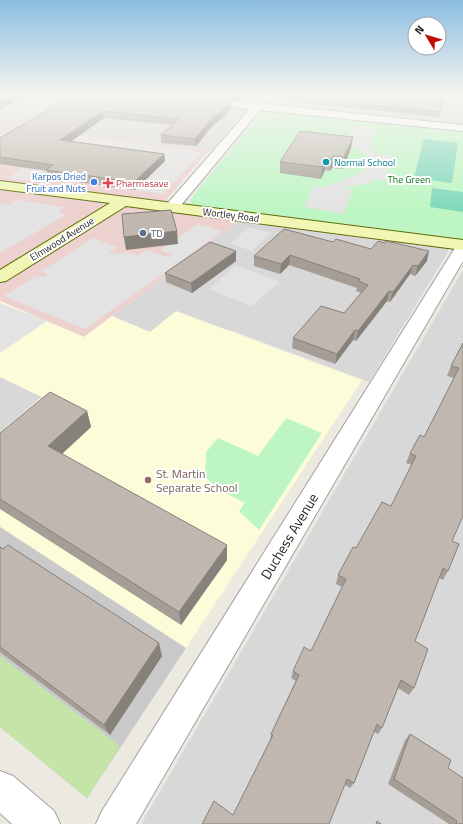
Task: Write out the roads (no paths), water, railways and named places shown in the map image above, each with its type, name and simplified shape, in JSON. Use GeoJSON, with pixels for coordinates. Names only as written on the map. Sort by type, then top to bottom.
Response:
{"type":"FeatureCollection","features":[{"type":"Feature","properties":{"kind":"street"},"geometry":{"type":"LineString","coordinates":[[172,207],[235,133]]}},
{"type":"Feature","properties":{"kind":"street","name":"Wortley Road"},"geometry":{"type":"LineString","coordinates":[[0,185],[463,245]]}},
{"type":"Feature","properties":{"kind":"street"},"geometry":{"type":"LineString","coordinates":[[83,196],[93,201],[97,208],[96,218]]}},
{"type":"Feature","properties":{"kind":"street","name":"Elmwood Avenue"},"geometry":{"type":"LineString","coordinates":[[0,277],[124,201]]}},
{"type":"Feature","properties":{"kind":"street","name":"Duchess Avenue"},"geometry":{"type":"LineString","coordinates":[[115,824],[463,248]]}},
{"type":"Feature","properties":{"kind":"street"},"geometry":{"type":"LineString","coordinates":[[0,788],[41,824]]}},
{"type":"Feature","properties":{"kind":"place","name":"Normal School"},"geometry":{"type":"Point","coordinates":[326,162]}},
{"type":"Feature","properties":{"kind":"place","name":"Karpos Dried Fruit and Nuts"},"geometry":{"type":"Point","coordinates":[94,182]}},
{"type":"Feature","properties":{"kind":"place","name":"Pharmasave"},"geometry":{"type":"Point","coordinates":[108,183]}},
{"type":"Feature","properties":{"kind":"place","name":"TD"},"geometry":{"type":"Point","coordinates":[143,233]}},
{"type":"Feature","properties":{"kind":"place","name":"St. Martin Separate School"},"geometry":{"type":"Point","coordinates":[148,480]}},
{"type":"Feature","properties":{"kind":"park label","name":"The Green"},"geometry":{"type":"Point","coordinates":[409,179]}}]}
